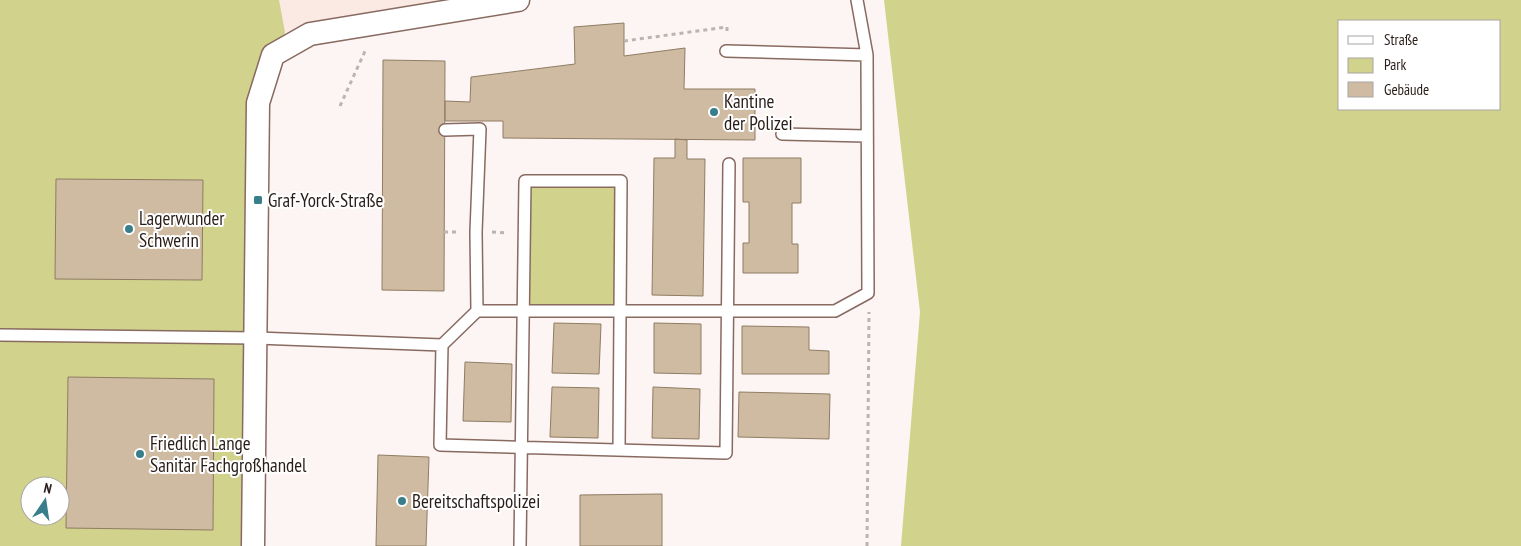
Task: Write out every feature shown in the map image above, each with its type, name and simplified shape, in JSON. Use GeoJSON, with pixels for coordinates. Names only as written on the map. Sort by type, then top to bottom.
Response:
{"type":"FeatureCollection","features":[{"type":"Feature","properties":{"kind":"street"},"geometry":{"type":"LineString","coordinates":[[253,546],[257,338],[258,103],[273,56],[310,34],[518,0]]}},
{"type":"Feature","properties":{"kind":"lane"},"geometry":{"type":"LineString","coordinates":[[729,164],[727,311],[726,453],[440,445],[442,345],[477,311],[621,312],[727,311],[835,311],[868,293],[867,55],[857,0]]}},
{"type":"Feature","properties":{"kind":"lane"},"geometry":{"type":"LineString","coordinates":[[726,51],[867,55]]}},
{"type":"Feature","properties":{"kind":"lane"},"geometry":{"type":"LineString","coordinates":[[445,130],[480,129],[476,232],[477,311]]}},
{"type":"Feature","properties":{"kind":"lane"},"geometry":{"type":"LineString","coordinates":[[782,134],[866,136]]}},
{"type":"Feature","properties":{"kind":"lane"},"geometry":{"type":"LineString","coordinates":[[520,546],[523,447],[525,181],[621,181],[619,449]]}},
{"type":"Feature","properties":{"kind":"lane"},"geometry":{"type":"LineString","coordinates":[[0,335],[257,338],[442,345]]}},
{"type":"Feature","properties":{"kind":"path"},"geometry":{"type":"LineString","coordinates":[[340,106],[378,24]]}},
{"type":"Feature","properties":{"kind":"path"},"geometry":{"type":"LineString","coordinates":[[624,41],[727,27],[726,51]]}},
{"type":"Feature","properties":{"kind":"path"},"geometry":{"type":"LineString","coordinates":[[868,546],[869,317]]}},
{"type":"Feature","properties":{"kind":"shaded area"},"geometry":{"type":"Polygon","coordinates":[[[279,0],[448,0],[285,32],[279,0]]]}},
{"type":"Feature","properties":{"kind":"green space"},"geometry":{"type":"Polygon","coordinates":[[[0,0],[279,0],[285,32],[282,46],[258,104],[253,546],[0,546],[0,0]]]}},
{"type":"Feature","properties":{"kind":"green space"},"geometry":{"type":"Polygon","coordinates":[[[884,0],[1521,0],[1521,546],[901,546],[920,312],[884,0]]]}},
{"type":"Feature","properties":{"kind":"green space"},"geometry":{"type":"Polygon","coordinates":[[[525,181],[621,181],[621,312],[524,311],[525,181]]]}},
{"type":"Feature","properties":{"kind":"building"},"geometry":{"type":"Polygon","coordinates":[[[624,23],[624,56],[685,48],[684,89],[755,89],[755,140],[503,138],[503,121],[445,121],[445,101],[470,102],[471,77],[575,64],[574,27],[624,23]]]}},
{"type":"Feature","properties":{"kind":"building"},"geometry":{"type":"Polygon","coordinates":[[[383,60],[445,61],[444,291],[382,290],[383,60]]]}},
{"type":"Feature","properties":{"kind":"building"},"geometry":{"type":"Polygon","coordinates":[[[675,139],[687,140],[687,159],[705,159],[703,296],[652,295],[654,158],[675,158],[675,139]]]}},
{"type":"Feature","properties":{"kind":"building"},"geometry":{"type":"Polygon","coordinates":[[[743,158],[801,158],[801,203],[792,203],[792,244],[798,244],[798,273],[743,273],[743,243],[749,243],[749,202],[743,202],[743,158]]]}},
{"type":"Feature","properties":{"kind":"building","name":"Lagerwunder Schwerin"},"geometry":{"type":"Polygon","coordinates":[[[56,179],[203,180],[202,280],[55,279],[56,179]]]}},
{"type":"Feature","properties":{"kind":"building"},"geometry":{"type":"Polygon","coordinates":[[[554,323],[601,324],[599,374],[552,373],[554,323]]]}},
{"type":"Feature","properties":{"kind":"building"},"geometry":{"type":"Polygon","coordinates":[[[654,323],[701,324],[701,374],[654,373],[654,323]]]}},
{"type":"Feature","properties":{"kind":"building"},"geometry":{"type":"Polygon","coordinates":[[[742,326],[809,327],[809,350],[829,351],[829,374],[742,374],[742,326]]]}},
{"type":"Feature","properties":{"kind":"building"},"geometry":{"type":"Polygon","coordinates":[[[465,362],[512,364],[511,422],[463,421],[465,362]]]}},
{"type":"Feature","properties":{"kind":"building","name":"Friedlich Lange Sanitär Fachgroßhandel"},"geometry":{"type":"Polygon","coordinates":[[[68,377],[214,379],[213,530],[66,528],[66,526],[70,526],[70,476],[67,476],[68,377]]]}},
{"type":"Feature","properties":{"kind":"building"},"geometry":{"type":"Polygon","coordinates":[[[552,387],[599,388],[598,438],[550,437],[552,387]]]}},
{"type":"Feature","properties":{"kind":"building"},"geometry":{"type":"Polygon","coordinates":[[[653,387],[700,389],[699,439],[652,438],[653,387]]]}},
{"type":"Feature","properties":{"kind":"building"},"geometry":{"type":"Polygon","coordinates":[[[739,392],[830,394],[829,439],[738,437],[739,392]]]}},
{"type":"Feature","properties":{"kind":"building","name":"Bereitschaftspolizei"},"geometry":{"type":"Polygon","coordinates":[[[378,455],[429,457],[426,546],[376,546],[378,455]]]}},
{"type":"Feature","properties":{"kind":"building"},"geometry":{"type":"Polygon","coordinates":[[[662,494],[662,546],[580,546],[580,495],[662,494]]]}},
{"type":"Feature","properties":{"kind":"place","name":"Kantine der Polizei"},"geometry":{"type":"Point","coordinates":[714,112]}},
{"type":"Feature","properties":{"kind":"place","name":"Graf-Yorck-Straße"},"geometry":{"type":"Point","coordinates":[258,200]}},
{"type":"Feature","properties":{"kind":"place","name":"Lagerwunder Schwerin"},"geometry":{"type":"Point","coordinates":[129,229]}},
{"type":"Feature","properties":{"kind":"place","name":"Friedlich Lange Sanitär Fachgroßhandel"},"geometry":{"type":"Point","coordinates":[140,454]}},
{"type":"Feature","properties":{"kind":"place","name":"Bereitschaftspolizei"},"geometry":{"type":"Point","coordinates":[402,501]}}]}
